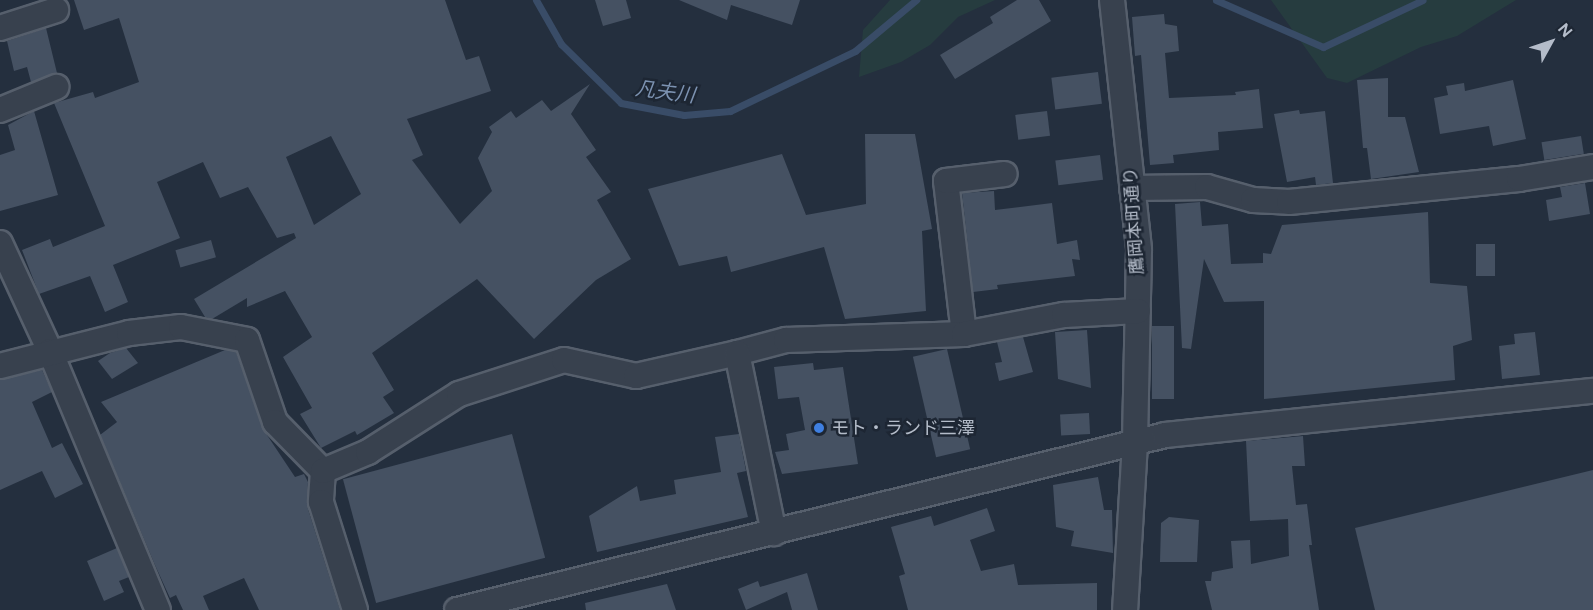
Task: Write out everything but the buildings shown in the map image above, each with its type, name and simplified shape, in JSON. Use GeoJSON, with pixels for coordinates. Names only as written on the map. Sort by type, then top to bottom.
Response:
{"type":"FeatureCollection","features":[{"type":"Feature","properties":{"kind":"street","name":"鷹岡本町通り"},"geometry":{"type":"LineString","coordinates":[[1112,0],[1139,250],[1136,443],[1125,610]]}},
{"type":"Feature","properties":{"kind":"street"},"geometry":{"type":"LineString","coordinates":[[0,28],[56,10]]}},
{"type":"Feature","properties":{"kind":"street"},"geometry":{"type":"LineString","coordinates":[[0,110],[56,87]]}},
{"type":"Feature","properties":{"kind":"street"},"geometry":{"type":"LineString","coordinates":[[1132,188],[1207,187],[1253,200],[1289,202],[1519,179],[1593,167]]}},
{"type":"Feature","properties":{"kind":"street"},"geometry":{"type":"LineString","coordinates":[[964,334],[946,181],[1005,174]]}},
{"type":"Feature","properties":{"kind":"street"},"geometry":{"type":"LineString","coordinates":[[3,257],[50,351],[158,610]]}},
{"type":"Feature","properties":{"kind":"street"},"geometry":{"type":"LineString","coordinates":[[323,471],[368,452],[459,394],[564,360],[636,376],[737,354],[786,340],[964,334],[1064,315],[1138,311]]}},
{"type":"Feature","properties":{"kind":"street"},"geometry":{"type":"LineString","coordinates":[[0,366],[50,351],[129,333],[181,327],[247,340],[275,422],[323,471],[321,502],[355,610]]}},
{"type":"Feature","properties":{"kind":"street"},"geometry":{"type":"LineString","coordinates":[[737,354],[774,533]]}},
{"type":"Feature","properties":{"kind":"street"},"geometry":{"type":"LineString","coordinates":[[457,610],[1165,435],[1593,391]]}},
{"type":"Feature","properties":{"kind":"green space"},"geometry":{"type":"Polygon","coordinates":[[[890,0],[995,0],[958,17],[930,45],[901,62],[859,77],[863,30],[890,0]]]}},
{"type":"Feature","properties":{"kind":"green space"},"geometry":{"type":"Polygon","coordinates":[[[1271,0],[1516,0],[1457,36],[1421,47],[1347,83],[1327,78],[1271,0]]]}},
{"type":"Feature","properties":{"kind":"waterway","name":"凡夫川"},"geometry":{"type":"LineString","coordinates":[[536,0],[561,44],[621,103],[684,115],[730,111],[855,51],[916,0]]}},
{"type":"Feature","properties":{"kind":"waterway","name":"凡夫川"},"geometry":{"type":"LineString","coordinates":[[1216,0],[1323,47],[1423,0]]}},
{"type":"Feature","properties":{"kind":"place","name":"モト・ランド三澤"},"geometry":{"type":"Point","coordinates":[819,428]}}]}
